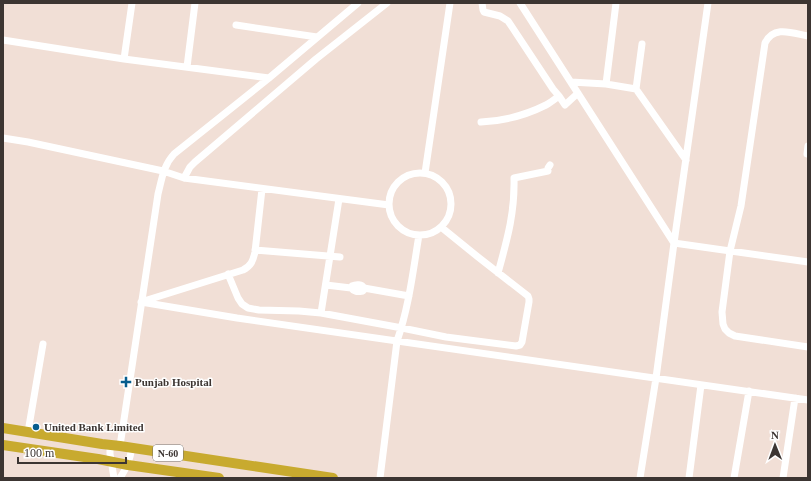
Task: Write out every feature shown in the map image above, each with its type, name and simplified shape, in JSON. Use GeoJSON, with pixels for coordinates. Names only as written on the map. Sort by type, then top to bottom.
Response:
{"type":"FeatureCollection","features":[{"type":"Feature","properties":{"kind":"highway","name":"N-60"},"geometry":{"type":"LineString","coordinates":[[3,428],[333,478]]}},
{"type":"Feature","properties":{"kind":"highway","name":"N-60"},"geometry":{"type":"LineString","coordinates":[[3,445],[219,478]]}},
{"type":"Feature","properties":{"kind":"street"},"geometry":{"type":"LineString","coordinates":[[124,59],[132,3]]}},
{"type":"Feature","properties":{"kind":"street"},"geometry":{"type":"LineString","coordinates":[[187,68],[195,3]]}},
{"type":"Feature","properties":{"kind":"street"},"geometry":{"type":"LineString","coordinates":[[114,478],[110,454],[115,445],[141,302],[158,194],[163,171],[167,163],[174,154],[269,78],[358,3]]}},
{"type":"Feature","properties":{"kind":"street"},"geometry":{"type":"LineString","coordinates":[[184,178],[190,167],[195,162],[316,59],[387,3]]}},
{"type":"Feature","properties":{"kind":"street"},"geometry":{"type":"LineString","coordinates":[[425,173],[450,3]]}},
{"type":"Feature","properties":{"kind":"street"},"geometry":{"type":"LineString","coordinates":[[482,3],[484,12],[500,16],[508,21],[565,105],[578,93]]}},
{"type":"Feature","properties":{"kind":"street"},"geometry":{"type":"LineString","coordinates":[[520,3],[674,243],[808,262]]}},
{"type":"Feature","properties":{"kind":"street"},"geometry":{"type":"LineString","coordinates":[[606,84],[616,3]]}},
{"type":"Feature","properties":{"kind":"street"},"geometry":{"type":"LineString","coordinates":[[640,478],[656,378],[708,3]]}},
{"type":"Feature","properties":{"kind":"street"},"geometry":{"type":"LineString","coordinates":[[236,25],[317,37]]}},
{"type":"Feature","properties":{"kind":"street"},"geometry":{"type":"LineString","coordinates":[[808,36],[776,32],[768,37],[765,43],[741,206],[730,251],[722,312],[725,329],[735,336],[808,347]]}},
{"type":"Feature","properties":{"kind":"street"},"geometry":{"type":"LineString","coordinates":[[3,40],[124,59],[269,78]]}},
{"type":"Feature","properties":{"kind":"street"},"geometry":{"type":"LineString","coordinates":[[642,44],[636,89],[686,160]]}},
{"type":"Feature","properties":{"kind":"street"},"geometry":{"type":"LineString","coordinates":[[571,82],[606,84],[636,89]]}},
{"type":"Feature","properties":{"kind":"street"},"geometry":{"type":"LineString","coordinates":[[481,122],[490,122],[525,114],[547,105],[559,96]]}},
{"type":"Feature","properties":{"kind":"street"},"geometry":{"type":"LineString","coordinates":[[3,138],[163,171],[184,178],[389,205]]}},
{"type":"Feature","properties":{"kind":"street"},"geometry":{"type":"LineString","coordinates":[[498,273],[512,215],[514,202],[514,178],[548,171],[550,165]]}},
{"type":"Feature","properties":{"kind":"street"},"geometry":{"type":"LineString","coordinates":[[425,173],[439,179],[444,184],[451,196],[451,211],[442,227],[433,233],[426,235],[412,234],[399,227],[394,222],[389,205],[391,194],[394,187],[404,177],[411,174],[425,173]]}},
{"type":"Feature","properties":{"kind":"street"},"geometry":{"type":"LineString","coordinates":[[141,302],[243,270],[250,265],[255,250],[262,189]]}},
{"type":"Feature","properties":{"kind":"street"},"geometry":{"type":"LineString","coordinates":[[321,313],[339,199]]}},
{"type":"Feature","properties":{"kind":"street"},"geometry":{"type":"LineString","coordinates":[[228,274],[238,298],[242,304],[248,308],[259,310],[321,313],[446,337],[516,346],[520,345],[522,342],[529,299],[527,295],[442,227]]}},
{"type":"Feature","properties":{"kind":"street"},"geometry":{"type":"LineString","coordinates":[[380,478],[397,341],[402,328],[409,296],[419,235]]}},
{"type":"Feature","properties":{"kind":"street"},"geometry":{"type":"LineString","coordinates":[[255,250],[340,257]]}},
{"type":"Feature","properties":{"kind":"street"},"geometry":{"type":"LineString","coordinates":[[326,285],[351,288],[354,285],[358,285],[364,288],[409,296]]}},
{"type":"Feature","properties":{"kind":"street"},"geometry":{"type":"LineString","coordinates":[[141,302],[237,318],[808,400]]}},
{"type":"Feature","properties":{"kind":"street"},"geometry":{"type":"LineString","coordinates":[[28,432],[43,344]]}},
{"type":"Feature","properties":{"kind":"street"},"geometry":{"type":"LineString","coordinates":[[689,478],[702,385]]}},
{"type":"Feature","properties":{"kind":"street"},"geometry":{"type":"LineString","coordinates":[[734,478],[749,391]]}},
{"type":"Feature","properties":{"kind":"street"},"geometry":{"type":"LineString","coordinates":[[783,478],[795,398]]}},
{"type":"Feature","properties":{"kind":"street"},"geometry":{"type":"LineString","coordinates":[[120,478],[128,465],[132,448]]}},
{"type":"Feature","properties":{"kind":"place","name":"Punjab Hospital"},"geometry":{"type":"Point","coordinates":[126,382]}},
{"type":"Feature","properties":{"kind":"place","name":"United Bank Limited"},"geometry":{"type":"Point","coordinates":[36,427]}}]}
